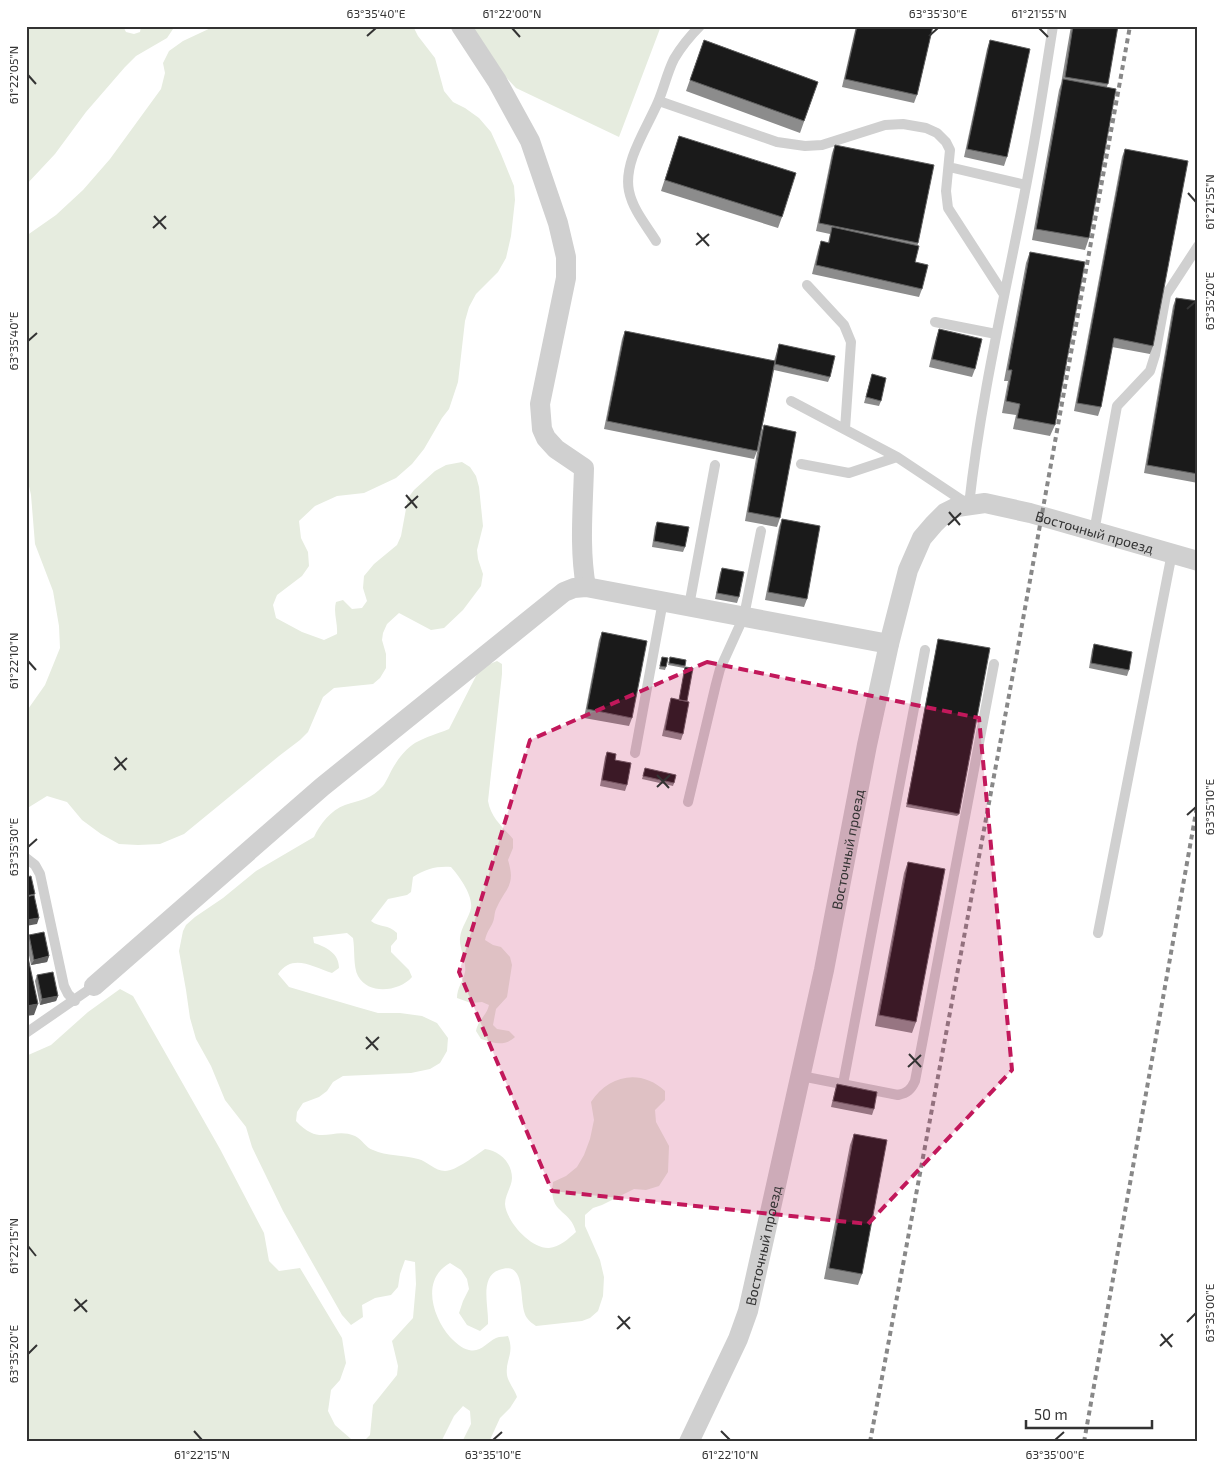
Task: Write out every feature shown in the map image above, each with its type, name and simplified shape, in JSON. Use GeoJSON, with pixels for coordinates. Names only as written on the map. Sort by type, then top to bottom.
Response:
{"type":"FeatureCollection","features":[{"type":"Feature","properties":{"kind":"street"},"geometry":{"type":"LineString","coordinates":[[461,26],[497,81],[530,141],[558,223],[566,257],[566,278],[540,404],[542,429],[546,438],[556,449],[584,468],[582,566],[586,587]]}},
{"type":"Feature","properties":{"kind":"street","name":"Восточный проезд"},"geometry":{"type":"LineString","coordinates":[[688,1442],[738,1339],[748,1311],[824,970],[867,745],[889,644],[908,570],[919,544],[934,524],[945,514],[957,507],[985,503],[1007,507],[1198,561]]}},
{"type":"Feature","properties":{"kind":"street"},"geometry":{"type":"LineString","coordinates":[[94,986],[322,787],[564,592],[574,588],[586,587],[889,644]]}},
{"type":"Feature","properties":{"kind":"lane"},"geometry":{"type":"LineString","coordinates":[[656,241],[633,205],[628,190],[629,172],[636,148],[659,101],[674,60],[682,47],[700,26]]}},
{"type":"Feature","properties":{"kind":"lane"},"geometry":{"type":"LineString","coordinates":[[791,401],[897,457],[970,505],[975,455],[1003,294],[1026,185],[1053,26]]}},
{"type":"Feature","properties":{"kind":"lane"},"geometry":{"type":"LineString","coordinates":[[659,101],[777,142],[806,146],[822,144],[885,125],[903,124],[926,128],[936,133],[946,142],[950,150],[946,192],[948,208],[1003,294]]}},
{"type":"Feature","properties":{"kind":"lane"},"geometry":{"type":"LineString","coordinates":[[949,167],[1026,185]]}},
{"type":"Feature","properties":{"kind":"lane"},"geometry":{"type":"LineString","coordinates":[[1094,532],[1117,406],[1150,371],[1155,355],[1166,295],[1198,246]]}},
{"type":"Feature","properties":{"kind":"lane"},"geometry":{"type":"LineString","coordinates":[[807,285],[844,325],[851,342],[844,429]]}},
{"type":"Feature","properties":{"kind":"lane"},"geometry":{"type":"LineString","coordinates":[[935,322],[996,334]]}},
{"type":"Feature","properties":{"kind":"lane"},"geometry":{"type":"LineString","coordinates":[[801,464],[849,472],[897,457]]}},
{"type":"Feature","properties":{"kind":"lane"},"geometry":{"type":"LineString","coordinates":[[689,606],[715,465]]}},
{"type":"Feature","properties":{"kind":"lane"},"geometry":{"type":"LineString","coordinates":[[688,802],[720,669],[744,616],[761,530]]}},
{"type":"Feature","properties":{"kind":"lane"},"geometry":{"type":"LineString","coordinates":[[1098,933],[1172,553]]}},
{"type":"Feature","properties":{"kind":"lane"},"geometry":{"type":"LineString","coordinates":[[635,753],[663,601]]}},
{"type":"Feature","properties":{"kind":"lane"},"geometry":{"type":"LineString","coordinates":[[843,1084],[925,650]]}},
{"type":"Feature","properties":{"kind":"lane"},"geometry":{"type":"LineString","coordinates":[[801,1076],[898,1095],[912,1088],[915,1082],[994,664]]}},
{"type":"Feature","properties":{"kind":"lane"},"geometry":{"type":"LineString","coordinates":[[26,858],[35,865],[40,874],[64,986],[68,994],[75,1001]]}},
{"type":"Feature","properties":{"kind":"lane"},"geometry":{"type":"LineString","coordinates":[[26,1033],[75,1001],[94,986]]}},
{"type":"Feature","properties":{"kind":"highlighted area"},"geometry":{"type":"Polygon","coordinates":[[[707,662],[979,718],[1012,1070],[868,1224],[552,1191],[459,972],[530,740],[707,662]]]}},
{"type":"Feature","properties":{"kind":"shaded area"},"geometry":{"type":"Polygon","coordinates":[[[26,26],[123,26],[126,32],[134,34],[140,32],[141,26],[175,26],[167,38],[136,56],[125,67],[86,112],[55,154],[26,185],[26,26]]]}},
{"type":"Feature","properties":{"kind":"shaded area"},"geometry":{"type":"Polygon","coordinates":[[[215,26],[413,26],[418,36],[435,58],[444,91],[453,102],[479,118],[491,132],[514,186],[515,200],[511,236],[506,258],[498,272],[476,294],[469,307],[465,321],[458,382],[449,409],[424,449],[412,464],[396,478],[364,493],[337,496],[315,506],[299,521],[301,538],[308,552],[309,566],[302,576],[277,595],[273,605],[276,618],[302,632],[324,640],[337,634],[336,602],[343,600],[352,609],[362,608],[367,601],[363,588],[364,576],[374,564],[397,545],[401,536],[408,498],[435,471],[446,465],[462,462],[470,467],[476,476],[483,526],[477,550],[483,574],[481,586],[463,610],[444,628],[431,630],[399,613],[387,624],[383,633],[382,640],[386,654],[386,668],[380,678],[373,684],[334,688],[323,697],[308,732],[300,740],[184,834],[160,844],[119,844],[82,820],[67,802],[47,796],[26,809],[26,712],[45,685],[60,648],[59,626],[53,591],[35,544],[31,495],[26,473],[26,236],[56,215],[83,190],[110,159],[161,89],[165,73],[163,63],[169,51],[183,41],[215,26]]]}},
{"type":"Feature","properties":{"kind":"shaded area"},"geometry":{"type":"Polygon","coordinates":[[[469,26],[661,26],[619,137],[516,88],[485,55],[469,26]]]}},
{"type":"Feature","properties":{"kind":"shaded area"},"geometry":{"type":"Polygon","coordinates":[[[497,661],[502,664],[502,674],[488,801],[494,817],[513,839],[513,848],[508,860],[511,876],[509,886],[496,909],[493,922],[485,940],[501,947],[510,957],[512,965],[507,997],[496,1009],[493,1025],[497,1029],[509,1031],[515,1037],[503,1043],[481,1039],[476,1031],[489,1005],[482,1002],[471,1003],[457,998],[465,972],[460,938],[471,908],[470,897],[451,867],[427,870],[413,877],[411,892],[407,895],[388,899],[371,921],[390,928],[397,933],[397,939],[391,946],[391,952],[409,970],[412,977],[407,982],[393,988],[377,989],[369,987],[358,976],[355,968],[353,938],[347,933],[313,937],[314,943],[331,951],[337,958],[339,968],[332,973],[303,963],[296,963],[290,964],[278,974],[289,987],[357,1007],[378,1013],[422,1016],[437,1023],[448,1038],[447,1051],[440,1063],[430,1069],[411,1073],[343,1076],[333,1082],[327,1091],[319,1097],[303,1103],[297,1112],[296,1121],[313,1133],[326,1135],[340,1133],[355,1136],[373,1150],[418,1159],[441,1171],[455,1168],[485,1149],[495,1152],[504,1158],[511,1172],[512,1181],[506,1197],[506,1211],[515,1226],[527,1239],[542,1247],[549,1248],[564,1242],[576,1232],[573,1224],[556,1206],[552,1193],[553,1182],[566,1176],[577,1167],[584,1155],[594,1120],[591,1102],[606,1086],[625,1078],[636,1077],[646,1079],[665,1091],[665,1100],[655,1110],[656,1122],[669,1146],[668,1172],[659,1186],[646,1190],[634,1189],[593,1208],[585,1215],[585,1226],[600,1260],[604,1277],[603,1296],[598,1311],[590,1318],[582,1321],[536,1326],[528,1319],[524,1311],[518,1277],[515,1271],[508,1268],[499,1270],[489,1279],[486,1293],[488,1324],[480,1331],[467,1325],[459,1313],[469,1289],[467,1279],[461,1270],[450,1263],[435,1278],[432,1298],[434,1309],[450,1337],[459,1345],[473,1351],[484,1347],[499,1337],[508,1336],[510,1342],[507,1375],[517,1397],[500,1418],[489,1442],[462,1442],[471,1424],[470,1411],[463,1406],[454,1416],[441,1442],[363,1442],[370,1435],[373,1405],[397,1375],[398,1366],[392,1341],[413,1318],[416,1284],[415,1262],[405,1260],[398,1287],[391,1295],[375,1298],[362,1305],[363,1317],[351,1325],[342,1315],[283,1211],[252,1147],[246,1127],[225,1100],[211,1066],[196,1039],[190,1018],[179,951],[183,931],[186,925],[195,917],[223,898],[256,871],[314,837],[319,827],[335,810],[375,794],[384,784],[400,757],[412,745],[424,738],[449,729],[477,674],[485,666],[497,661]]]}},
{"type":"Feature","properties":{"kind":"shaded area"},"geometry":{"type":"Polygon","coordinates":[[[120,989],[133,996],[220,1149],[264,1233],[269,1261],[279,1271],[300,1268],[342,1338],[346,1363],[340,1380],[331,1390],[328,1411],[335,1425],[351,1439],[360,1442],[26,1442],[26,1056],[51,1045],[88,1012],[120,989]]]}},
{"type":"Feature","properties":{"kind":"building"},"geometry":{"type":"Polygon","coordinates":[[[857,26],[933,26],[917,95],[845,79],[857,26]]]}},
{"type":"Feature","properties":{"kind":"building"},"geometry":{"type":"Polygon","coordinates":[[[1073,26],[1118,26],[1108,84],[1065,77],[1073,26]]]}},
{"type":"Feature","properties":{"kind":"building"},"geometry":{"type":"Polygon","coordinates":[[[704,40],[818,82],[804,121],[690,80],[704,40]]]}},
{"type":"Feature","properties":{"kind":"building"},"geometry":{"type":"Polygon","coordinates":[[[990,40],[1030,49],[1007,157],[967,149],[990,40]]]}},
{"type":"Feature","properties":{"kind":"building"},"geometry":{"type":"Polygon","coordinates":[[[1063,79],[1116,89],[1089,238],[1036,229],[1063,79]]]}},
{"type":"Feature","properties":{"kind":"building"},"geometry":{"type":"Polygon","coordinates":[[[679,136],[796,173],[782,217],[665,180],[679,136]]]}},
{"type":"Feature","properties":{"kind":"building"},"geometry":{"type":"Polygon","coordinates":[[[835,145],[934,165],[918,243],[819,223],[835,145]]]}},
{"type":"Feature","properties":{"kind":"building"},"geometry":{"type":"Polygon","coordinates":[[[1125,149],[1188,161],[1153,346],[1114,338],[1101,407],[1077,403],[1125,149]]]}},
{"type":"Feature","properties":{"kind":"building"},"geometry":{"type":"Polygon","coordinates":[[[832,227],[919,246],[915,262],[928,265],[922,289],[816,265],[821,241],[829,243],[832,227]]]}},
{"type":"Feature","properties":{"kind":"building"},"geometry":{"type":"Polygon","coordinates":[[[1030,252],[1085,262],[1055,425],[1017,418],[1020,404],[1006,401],[1012,370],[1008,370],[1030,252]]]}},
{"type":"Feature","properties":{"kind":"building"},"geometry":{"type":"Polygon","coordinates":[[[1176,298],[1198,301],[1198,474],[1147,465],[1176,298]]]}},
{"type":"Feature","properties":{"kind":"building"},"geometry":{"type":"Polygon","coordinates":[[[939,329],[982,339],[975,369],[932,359],[939,329]]]}},
{"type":"Feature","properties":{"kind":"building"},"geometry":{"type":"Polygon","coordinates":[[[625,331],[775,361],[757,451],[607,421],[625,331]]]}},
{"type":"Feature","properties":{"kind":"building"},"geometry":{"type":"Polygon","coordinates":[[[779,344],[835,356],[830,377],[775,364],[779,344]]]}},
{"type":"Feature","properties":{"kind":"building"},"geometry":{"type":"Polygon","coordinates":[[[872,374],[886,378],[881,401],[866,397],[872,374]]]}},
{"type":"Feature","properties":{"kind":"building"},"geometry":{"type":"Polygon","coordinates":[[[764,425],[796,432],[780,518],[748,512],[764,425]]]}},
{"type":"Feature","properties":{"kind":"building"},"geometry":{"type":"Polygon","coordinates":[[[782,519],[820,526],[807,599],[768,592],[782,519]]]}},
{"type":"Feature","properties":{"kind":"building"},"geometry":{"type":"Polygon","coordinates":[[[657,522],[689,527],[685,547],[654,541],[657,522]]]}},
{"type":"Feature","properties":{"kind":"building"},"geometry":{"type":"Polygon","coordinates":[[[722,568],[744,572],[739,597],[717,593],[722,568]]]}},
{"type":"Feature","properties":{"kind":"building"},"geometry":{"type":"Polygon","coordinates":[[[602,632],[647,641],[632,718],[587,709],[602,632]]]}},
{"type":"Feature","properties":{"kind":"building"},"geometry":{"type":"Polygon","coordinates":[[[938,639],[990,648],[959,814],[907,804],[938,639]]]}},
{"type":"Feature","properties":{"kind":"building"},"geometry":{"type":"Polygon","coordinates":[[[1094,644],[1132,652],[1129,670],[1091,663],[1094,644]]]}},
{"type":"Feature","properties":{"kind":"building"},"geometry":{"type":"Polygon","coordinates":[[[662,657],[668,658],[666,667],[660,666],[662,657]]]}},
{"type":"Feature","properties":{"kind":"building"},"geometry":{"type":"Polygon","coordinates":[[[670,657],[686,660],[685,666],[669,663],[670,657]]]}},
{"type":"Feature","properties":{"kind":"building"},"geometry":{"type":"Polygon","coordinates":[[[685,667],[693,668],[687,701],[679,700],[685,667]]]}},
{"type":"Feature","properties":{"kind":"building"},"geometry":{"type":"Polygon","coordinates":[[[671,698],[689,702],[683,734],[665,730],[671,698]]]}},
{"type":"Feature","properties":{"kind":"building"},"geometry":{"type":"Polygon","coordinates":[[[607,752],[616,754],[615,760],[631,763],[627,785],[602,780],[607,752]]]}},
{"type":"Feature","properties":{"kind":"building"},"geometry":{"type":"Polygon","coordinates":[[[645,768],[676,775],[674,783],[643,776],[645,768]]]}},
{"type":"Feature","properties":{"kind":"building"},"geometry":{"type":"Polygon","coordinates":[[[908,862],[945,869],[916,1022],[879,1015],[908,862]]]}},
{"type":"Feature","properties":{"kind":"building"},"geometry":{"type":"Polygon","coordinates":[[[31,876],[35,894],[26,896],[26,877],[31,876]]]}},
{"type":"Feature","properties":{"kind":"building"},"geometry":{"type":"Polygon","coordinates":[[[34,895],[39,918],[26,920],[26,897],[34,895]]]}},
{"type":"Feature","properties":{"kind":"building"},"geometry":{"type":"Polygon","coordinates":[[[44,932],[49,956],[34,960],[29,935],[44,932]]]}},
{"type":"Feature","properties":{"kind":"building"},"geometry":{"type":"Polygon","coordinates":[[[26,948],[38,1004],[26,1006],[26,948]]]}},
{"type":"Feature","properties":{"kind":"building"},"geometry":{"type":"Polygon","coordinates":[[[53,972],[58,996],[42,999],[37,975],[53,972]]]}},
{"type":"Feature","properties":{"kind":"building"},"geometry":{"type":"Polygon","coordinates":[[[837,1084],[877,1092],[874,1109],[833,1101],[837,1084]]]}},
{"type":"Feature","properties":{"kind":"building"},"geometry":{"type":"Polygon","coordinates":[[[854,1134],[887,1140],[862,1274],[829,1268],[854,1134]]]}},
{"type":"Feature","properties":{"kind":"railway"},"geometry":{"type":"LineString","coordinates":[[870,1442],[1018,647],[1130,26]]}},
{"type":"Feature","properties":{"kind":"railway"},"geometry":{"type":"LineString","coordinates":[[1084,1442],[1198,801]]}}]}
